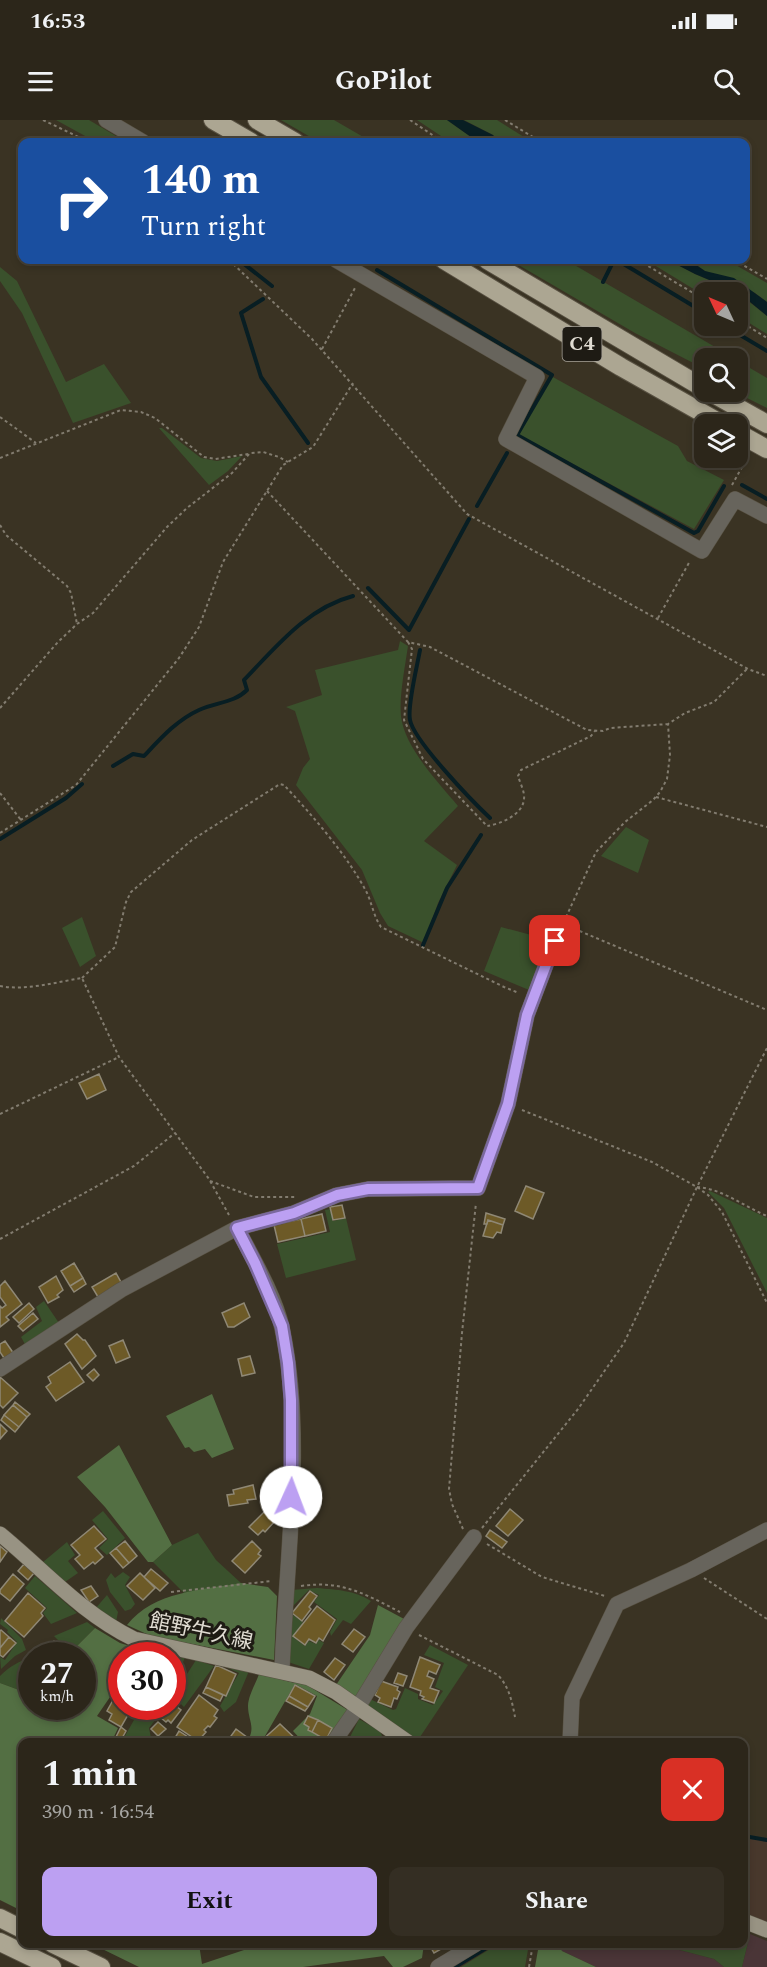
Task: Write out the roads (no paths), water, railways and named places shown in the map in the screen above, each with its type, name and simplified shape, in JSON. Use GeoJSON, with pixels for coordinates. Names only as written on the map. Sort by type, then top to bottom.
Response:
{"type":"FeatureCollection","features":[{"type":"Feature","properties":{"kind":"highway"},"geometry":{"type":"LineString","coordinates":[[213,120],[244,138]]}},
{"type":"Feature","properties":{"kind":"highway"},"geometry":{"type":"LineString","coordinates":[[257,120],[288,138]]}},
{"type":"Feature","properties":{"kind":"highway","name":"C4"},"geometry":{"type":"LineString","coordinates":[[451,264],[621,367],[704,414]]}},
{"type":"Feature","properties":{"kind":"highway","name":"C4"},"geometry":{"type":"LineString","coordinates":[[494,264],[694,382]]}},
{"type":"Feature","properties":{"kind":"highway"},"geometry":{"type":"LineString","coordinates":[[728,402],[767,424]]}},
{"type":"Feature","properties":{"kind":"highway"},"geometry":{"type":"LineString","coordinates":[[748,439],[767,449]]}},
{"type":"Feature","properties":{"kind":"highway"},"geometry":{"type":"LineString","coordinates":[[0,1918],[18,1927]]}},
{"type":"Feature","properties":{"kind":"highway"},"geometry":{"type":"LineString","coordinates":[[0,1942],[52,1967]]}},
{"type":"Feature","properties":{"kind":"highway"},"geometry":{"type":"LineString","coordinates":[[61,1948],[101,1967]]}},
{"type":"Feature","properties":{"kind":"main road","name":"館野牛久線"},"geometry":{"type":"LineString","coordinates":[[0,1534],[74,1600],[114,1629],[134,1639],[282,1670],[309,1678],[358,1707],[402,1738]]}},
{"type":"Feature","properties":{"kind":"main road"},"geometry":{"type":"LineString","coordinates":[[748,1923],[767,1930]]}},
{"type":"Feature","properties":{"kind":"street"},"geometry":{"type":"LineString","coordinates":[[106,120],[136,138]]}},
{"type":"Feature","properties":{"kind":"street"},"geometry":{"type":"LineString","coordinates":[[342,264],[537,377],[506,439],[702,551],[735,499],[767,516]]}},
{"type":"Feature","properties":{"kind":"street"},"geometry":{"type":"LineString","coordinates":[[0,1369],[121,1290],[237,1228],[294,1213],[337,1195],[368,1189],[478,1188],[508,1104],[527,1015],[555,941]]}},
{"type":"Feature","properties":{"kind":"street"},"geometry":{"type":"LineString","coordinates":[[237,1228],[282,1326],[288,1363],[293,1475],[282,1670]]}},
{"type":"Feature","properties":{"kind":"street"},"geometry":{"type":"LineString","coordinates":[[570,1738],[572,1698],[617,1604],[691,1570],[767,1530]]}},
{"type":"Feature","properties":{"kind":"street"},"geometry":{"type":"LineString","coordinates":[[336,1738],[409,1624],[473,1539]]}},
{"type":"Feature","properties":{"kind":"street"},"geometry":{"type":"LineString","coordinates":[[438,1967],[469,1948]]}},
{"type":"Feature","properties":{"kind":"water"},"geometry":{"type":"Polygon","coordinates":[[[447,120],[463,120],[496,138],[472,138],[447,120]]]}},
{"type":"Feature","properties":{"kind":"water"},"geometry":{"type":"Polygon","coordinates":[[[676,264],[695,264],[705,271],[734,278],[740,282],[714,282],[676,264]]]}},
{"type":"Feature","properties":{"kind":"water"},"geometry":{"type":"Polygon","coordinates":[[[748,288],[767,302],[767,316],[748,300],[748,288]]]}},
{"type":"Feature","properties":{"kind":"waterway"},"geometry":{"type":"LineString","coordinates":[[244,264],[272,286]]}},
{"type":"Feature","properties":{"kind":"waterway"},"geometry":{"type":"LineString","coordinates":[[603,282],[612,264]]}},
{"type":"Feature","properties":{"kind":"waterway"},"geometry":{"type":"LineString","coordinates":[[624,264],[694,306]]}},
{"type":"Feature","properties":{"kind":"waterway"},"geometry":{"type":"LineString","coordinates":[[377,270],[552,375],[517,435],[694,533],[698,531],[724,486]]}},
{"type":"Feature","properties":{"kind":"waterway"},"geometry":{"type":"LineString","coordinates":[[263,299],[241,313],[261,377],[308,443]]}},
{"type":"Feature","properties":{"kind":"waterway"},"geometry":{"type":"LineString","coordinates":[[742,336],[767,351]]}},
{"type":"Feature","properties":{"kind":"waterway"},"geometry":{"type":"LineString","coordinates":[[477,506],[507,453]]}},
{"type":"Feature","properties":{"kind":"waterway"},"geometry":{"type":"LineString","coordinates":[[742,485],[767,499]]}},
{"type":"Feature","properties":{"kind":"waterway"},"geometry":{"type":"LineString","coordinates":[[368,588],[409,630],[469,519]]}},
{"type":"Feature","properties":{"kind":"waterway"},"geometry":{"type":"LineString","coordinates":[[113,766],[133,754],[144,756],[170,730],[191,714],[242,694],[247,690],[244,680],[293,630],[321,610],[353,596]]}},
{"type":"Feature","properties":{"kind":"waterway"},"geometry":{"type":"LineString","coordinates":[[420,650],[409,714],[414,730],[445,771],[490,818]]}},
{"type":"Feature","properties":{"kind":"waterway"},"geometry":{"type":"LineString","coordinates":[[0,839],[66,798],[82,784]]}},
{"type":"Feature","properties":{"kind":"waterway"},"geometry":{"type":"LineString","coordinates":[[423,945],[447,888],[481,835]]}},
{"type":"Feature","properties":{"kind":"waterway"},"geometry":{"type":"LineString","coordinates":[[748,1837],[767,1840]]}},
{"type":"Feature","properties":{"kind":"waterway"},"geometry":{"type":"LineString","coordinates":[[455,1967],[486,1948]]}}]}
